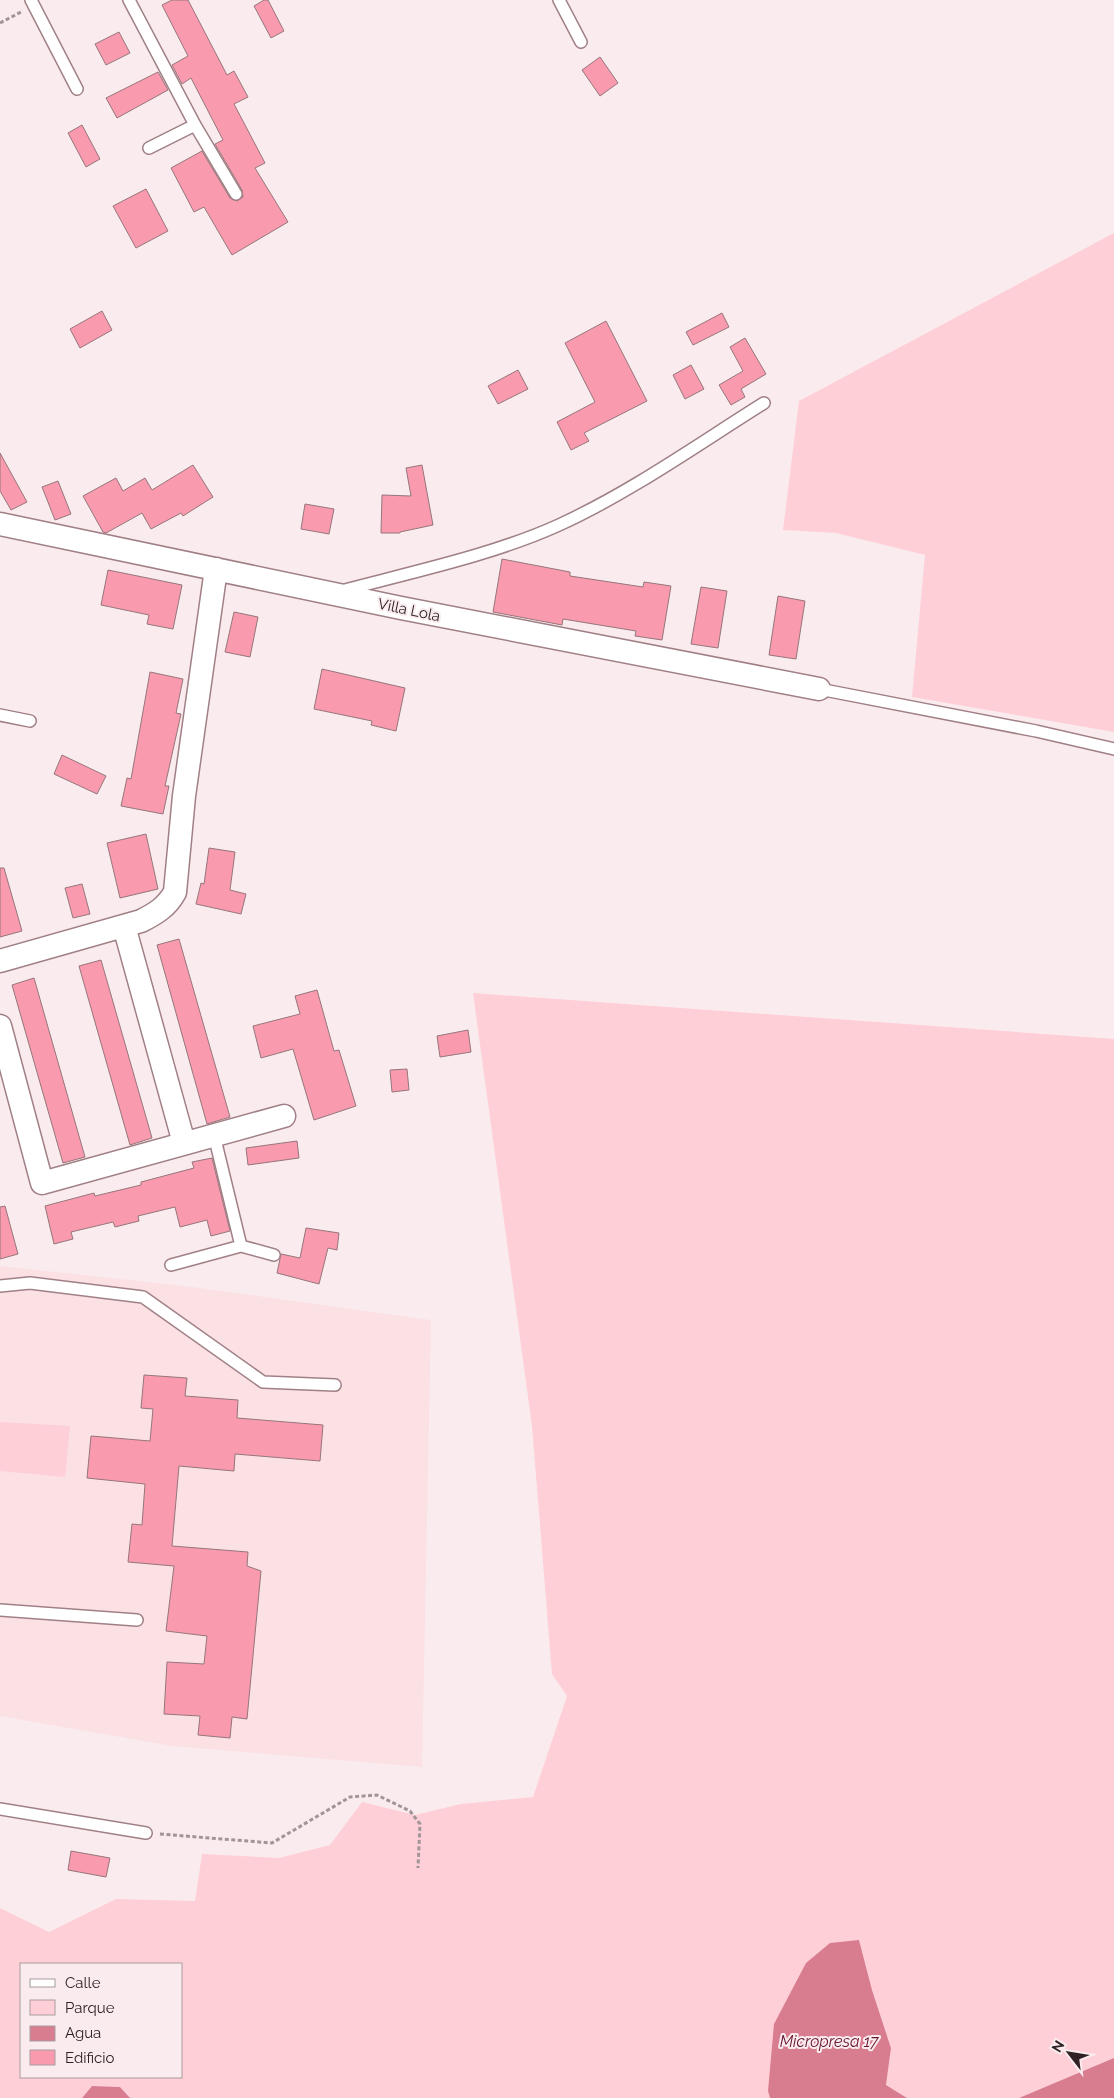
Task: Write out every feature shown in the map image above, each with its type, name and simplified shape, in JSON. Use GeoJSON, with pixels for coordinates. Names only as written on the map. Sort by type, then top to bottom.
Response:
{"type":"FeatureCollection","features":[{"type":"Feature","properties":{"kind":"street","name":"Villa Lola"},"geometry":{"type":"LineString","coordinates":[[0,524],[332,594],[626,653],[819,689]]}},
{"type":"Feature","properties":{"kind":"street"},"geometry":{"type":"LineString","coordinates":[[0,961],[141,921],[158,912],[169,902],[175,892],[184,796],[216,569]]}},
{"type":"Feature","properties":{"kind":"street"},"geometry":{"type":"LineString","coordinates":[[124,926],[184,1143]]}},
{"type":"Feature","properties":{"kind":"street"},"geometry":{"type":"LineString","coordinates":[[0,1026],[42,1183],[284,1116]]}},
{"type":"Feature","properties":{"kind":"lane"},"geometry":{"type":"LineString","coordinates":[[31,0],[76,89]]}},
{"type":"Feature","properties":{"kind":"lane"},"geometry":{"type":"LineString","coordinates":[[129,0],[195,126],[236,194]]}},
{"type":"Feature","properties":{"kind":"lane"},"geometry":{"type":"LineString","coordinates":[[559,0],[582,42]]}},
{"type":"Feature","properties":{"kind":"lane"},"geometry":{"type":"LineString","coordinates":[[148,148],[195,126]]}},
{"type":"Feature","properties":{"kind":"lane"},"geometry":{"type":"LineString","coordinates":[[332,594],[519,541],[558,525],[609,500],[764,403]]}},
{"type":"Feature","properties":{"kind":"lane"},"geometry":{"type":"LineString","coordinates":[[819,689],[1036,731],[1114,749]]}},
{"type":"Feature","properties":{"kind":"lane"},"geometry":{"type":"LineString","coordinates":[[0,715],[30,721]]}},
{"type":"Feature","properties":{"kind":"lane"},"geometry":{"type":"LineString","coordinates":[[214,1135],[241,1246]]}},
{"type":"Feature","properties":{"kind":"lane"},"geometry":{"type":"LineString","coordinates":[[171,1265],[241,1246],[274,1255]]}},
{"type":"Feature","properties":{"kind":"lane"},"geometry":{"type":"LineString","coordinates":[[0,1286],[30,1283],[143,1297],[263,1382],[335,1385]]}},
{"type":"Feature","properties":{"kind":"lane"},"geometry":{"type":"LineString","coordinates":[[0,1610],[137,1620]]}},
{"type":"Feature","properties":{"kind":"lane"},"geometry":{"type":"LineString","coordinates":[[0,1809],[146,1833]]}},
{"type":"Feature","properties":{"kind":"path"},"geometry":{"type":"LineString","coordinates":[[146,1833],[272,1842],[350,1797],[377,1795],[410,1811],[420,1824],[418,1868]]}},
{"type":"Feature","properties":{"kind":"shaded area"},"geometry":{"type":"Polygon","coordinates":[[[0,1266],[185,1286],[431,1320],[422,1767],[172,1746],[0,1716],[0,1266]]]}},
{"type":"Feature","properties":{"kind":"green space"},"geometry":{"type":"Polygon","coordinates":[[[1114,233],[1114,732],[912,697],[925,555],[836,533],[783,530],[799,401],[1114,233]]]}},
{"type":"Feature","properties":{"kind":"green space"},"geometry":{"type":"Polygon","coordinates":[[[473,993],[1114,1039],[1114,2058],[1019,2098],[907,2098],[886,2085],[891,2048],[872,1990],[859,1940],[768,2091],[770,2098],[130,2098],[120,2087],[92,2086],[82,2098],[0,2098],[0,1908],[49,1932],[116,1899],[195,1901],[202,1854],[279,1858],[330,1845],[362,1802],[415,1815],[461,1804],[533,1797],[567,1696],[552,1674],[532,1426],[473,993]]]}},
{"type":"Feature","properties":{"kind":"green space"},"geometry":{"type":"Polygon","coordinates":[[[0,1422],[70,1426],[65,1477],[0,1471],[0,1422]]]}},
{"type":"Feature","properties":{"kind":"water","name":"Micropresa 17"},"geometry":{"type":"Polygon","coordinates":[[[859,1940],[872,1990],[891,2048],[886,2085],[907,2098],[770,2098],[768,2091],[774,2024],[806,1963],[830,1943],[859,1940]]]}},
{"type":"Feature","properties":{"kind":"water"},"geometry":{"type":"Polygon","coordinates":[[[1114,2058],[1114,2098],[1019,2098],[1114,2058]]]}},
{"type":"Feature","properties":{"kind":"water"},"geometry":{"type":"Polygon","coordinates":[[[92,2086],[120,2087],[130,2098],[82,2098],[92,2086]]]}},
{"type":"Feature","properties":{"kind":"building"},"geometry":{"type":"Polygon","coordinates":[[[172,0],[188,0],[227,75],[234,71],[248,97],[234,104],[265,163],[255,168],[288,222],[232,255],[204,207],[194,212],[171,168],[202,151],[230,198],[237,201],[243,197],[242,190],[215,144],[223,140],[191,78],[182,84],[172,65],[188,56],[162,5],[172,0]]]}},
{"type":"Feature","properties":{"kind":"building"},"geometry":{"type":"Polygon","coordinates":[[[264,0],[268,0],[284,31],[271,38],[254,6],[264,0]]]}},
{"type":"Feature","properties":{"kind":"building"},"geometry":{"type":"Polygon","coordinates":[[[119,32],[130,53],[106,65],[95,44],[119,32]]]}},
{"type":"Feature","properties":{"kind":"building"},"geometry":{"type":"Polygon","coordinates":[[[600,57],[618,83],[600,96],[582,70],[600,57]]]}},
{"type":"Feature","properties":{"kind":"building"},"geometry":{"type":"Polygon","coordinates":[[[158,72],[168,90],[117,118],[106,98],[158,72]]]}},
{"type":"Feature","properties":{"kind":"building"},"geometry":{"type":"Polygon","coordinates":[[[82,125],[100,159],[86,167],[68,133],[82,125]]]}},
{"type":"Feature","properties":{"kind":"building"},"geometry":{"type":"Polygon","coordinates":[[[146,189],[168,231],[136,248],[113,206],[146,189]]]}},
{"type":"Feature","properties":{"kind":"building"},"geometry":{"type":"Polygon","coordinates":[[[102,311],[112,330],[80,348],[70,329],[102,311]]]}},
{"type":"Feature","properties":{"kind":"building"},"geometry":{"type":"Polygon","coordinates":[[[722,313],[729,327],[693,345],[686,332],[722,313]]]}},
{"type":"Feature","properties":{"kind":"building"},"geometry":{"type":"Polygon","coordinates":[[[606,321],[647,401],[584,433],[589,441],[571,450],[557,422],[595,402],[565,343],[606,321]]]}},
{"type":"Feature","properties":{"kind":"building"},"geometry":{"type":"Polygon","coordinates":[[[745,338],[766,374],[741,389],[745,397],[731,405],[719,385],[743,371],[730,347],[745,338]]]}},
{"type":"Feature","properties":{"kind":"building"},"geometry":{"type":"Polygon","coordinates":[[[691,365],[704,389],[685,399],[673,375],[691,365]]]}},
{"type":"Feature","properties":{"kind":"building"},"geometry":{"type":"Polygon","coordinates":[[[518,370],[528,389],[498,404],[488,386],[518,370]]]}},
{"type":"Feature","properties":{"kind":"building"},"geometry":{"type":"Polygon","coordinates":[[[0,453],[27,502],[11,510],[0,491],[0,453]]]}},
{"type":"Feature","properties":{"kind":"building"},"geometry":{"type":"Polygon","coordinates":[[[193,465],[213,497],[183,516],[181,513],[151,529],[142,513],[106,533],[103,532],[83,496],[116,478],[123,491],[145,478],[152,490],[193,465]]]}},
{"type":"Feature","properties":{"kind":"building"},"geometry":{"type":"Polygon","coordinates":[[[422,465],[433,525],[400,533],[381,533],[382,495],[411,496],[406,468],[422,465]]]}},
{"type":"Feature","properties":{"kind":"building"},"geometry":{"type":"Polygon","coordinates":[[[58,481],[71,514],[55,520],[42,487],[58,481]]]}},
{"type":"Feature","properties":{"kind":"building"},"geometry":{"type":"Polygon","coordinates":[[[305,504],[334,509],[329,534],[301,529],[305,504]]]}},
{"type":"Feature","properties":{"kind":"building"},"geometry":{"type":"Polygon","coordinates":[[[502,559],[570,572],[570,576],[643,587],[644,582],[671,586],[662,640],[635,636],[636,631],[563,619],[562,625],[493,612],[502,559]]]}},
{"type":"Feature","properties":{"kind":"building"},"geometry":{"type":"Polygon","coordinates":[[[108,570],[182,585],[173,629],[147,624],[149,615],[101,605],[108,570]]]}},
{"type":"Feature","properties":{"kind":"building"},"geometry":{"type":"Polygon","coordinates":[[[701,587],[727,591],[718,648],[691,644],[701,587]]]}},
{"type":"Feature","properties":{"kind":"building"},"geometry":{"type":"Polygon","coordinates":[[[778,596],[805,601],[796,659],[769,655],[778,596]]]}},
{"type":"Feature","properties":{"kind":"building"},"geometry":{"type":"Polygon","coordinates":[[[234,612],[258,617],[250,657],[225,652],[234,612]]]}},
{"type":"Feature","properties":{"kind":"building"},"geometry":{"type":"Polygon","coordinates":[[[322,669],[405,688],[396,731],[371,725],[372,721],[314,709],[322,669]]]}},
{"type":"Feature","properties":{"kind":"building"},"geometry":{"type":"Polygon","coordinates":[[[150,672],[183,679],[176,713],[181,714],[165,786],[169,786],[163,814],[121,806],[127,778],[131,779],[150,672]]]}},
{"type":"Feature","properties":{"kind":"building"},"geometry":{"type":"Polygon","coordinates":[[[62,755],[106,776],[97,794],[54,774],[62,755]]]}},
{"type":"Feature","properties":{"kind":"building"},"geometry":{"type":"Polygon","coordinates":[[[146,834],[158,889],[120,898],[107,843],[146,834]]]}},
{"type":"Feature","properties":{"kind":"building"},"geometry":{"type":"Polygon","coordinates":[[[209,848],[235,852],[230,890],[246,894],[241,914],[196,904],[201,883],[204,884],[209,848]]]}},
{"type":"Feature","properties":{"kind":"building"},"geometry":{"type":"Polygon","coordinates":[[[0,868],[4,868],[22,931],[0,937],[0,868]]]}},
{"type":"Feature","properties":{"kind":"building"},"geometry":{"type":"Polygon","coordinates":[[[82,884],[90,914],[73,918],[65,888],[82,884]]]}},
{"type":"Feature","properties":{"kind":"building"},"geometry":{"type":"Polygon","coordinates":[[[179,939],[230,1117],[207,1124],[157,945],[179,939]]]}},
{"type":"Feature","properties":{"kind":"building"},"geometry":{"type":"Polygon","coordinates":[[[101,960],[152,1138],[130,1145],[79,966],[101,960]]]}},
{"type":"Feature","properties":{"kind":"building"},"geometry":{"type":"Polygon","coordinates":[[[34,978],[85,1157],[63,1163],[12,985],[34,978]]]}},
{"type":"Feature","properties":{"kind":"building"},"geometry":{"type":"Polygon","coordinates":[[[317,990],[334,1051],[339,1050],[356,1106],[314,1120],[293,1049],[261,1058],[253,1026],[300,1014],[295,996],[317,990]]]}},
{"type":"Feature","properties":{"kind":"building"},"geometry":{"type":"Polygon","coordinates":[[[468,1030],[471,1052],[440,1057],[437,1036],[468,1030]]]}},
{"type":"Feature","properties":{"kind":"building"},"geometry":{"type":"Polygon","coordinates":[[[407,1069],[409,1090],[392,1092],[390,1070],[407,1069]]]}},
{"type":"Feature","properties":{"kind":"building"},"geometry":{"type":"Polygon","coordinates":[[[297,1141],[299,1158],[248,1165],[246,1148],[297,1141]]]}},
{"type":"Feature","properties":{"kind":"building"},"geometry":{"type":"Polygon","coordinates":[[[212,1158],[230,1231],[211,1236],[207,1220],[180,1227],[175,1207],[138,1216],[139,1221],[115,1227],[113,1222],[71,1232],[73,1239],[54,1244],[45,1206],[94,1193],[95,1196],[141,1185],[141,1182],[194,1168],[192,1162],[212,1158]]]}},
{"type":"Feature","properties":{"kind":"building"},"geometry":{"type":"Polygon","coordinates":[[[5,1206],[18,1254],[0,1259],[0,1207],[5,1206]]]}},
{"type":"Feature","properties":{"kind":"building"},"geometry":{"type":"Polygon","coordinates":[[[306,1228],[339,1233],[337,1250],[328,1248],[319,1284],[277,1273],[281,1254],[300,1258],[306,1228]]]}},
{"type":"Feature","properties":{"kind":"building"},"geometry":{"type":"Polygon","coordinates":[[[144,1375],[187,1378],[185,1396],[238,1400],[237,1418],[323,1425],[320,1461],[235,1454],[234,1471],[179,1466],[172,1546],[248,1552],[247,1566],[261,1571],[247,1719],[232,1717],[230,1738],[198,1735],[200,1716],[164,1714],[167,1662],[204,1664],[207,1636],[166,1631],[174,1566],[128,1562],[132,1524],[142,1525],[145,1484],[87,1478],[91,1436],[150,1441],[153,1409],[141,1408],[144,1375]]]}},
{"type":"Feature","properties":{"kind":"building"},"geometry":{"type":"Polygon","coordinates":[[[71,1851],[110,1858],[106,1877],[68,1870],[71,1851]]]}}]}
